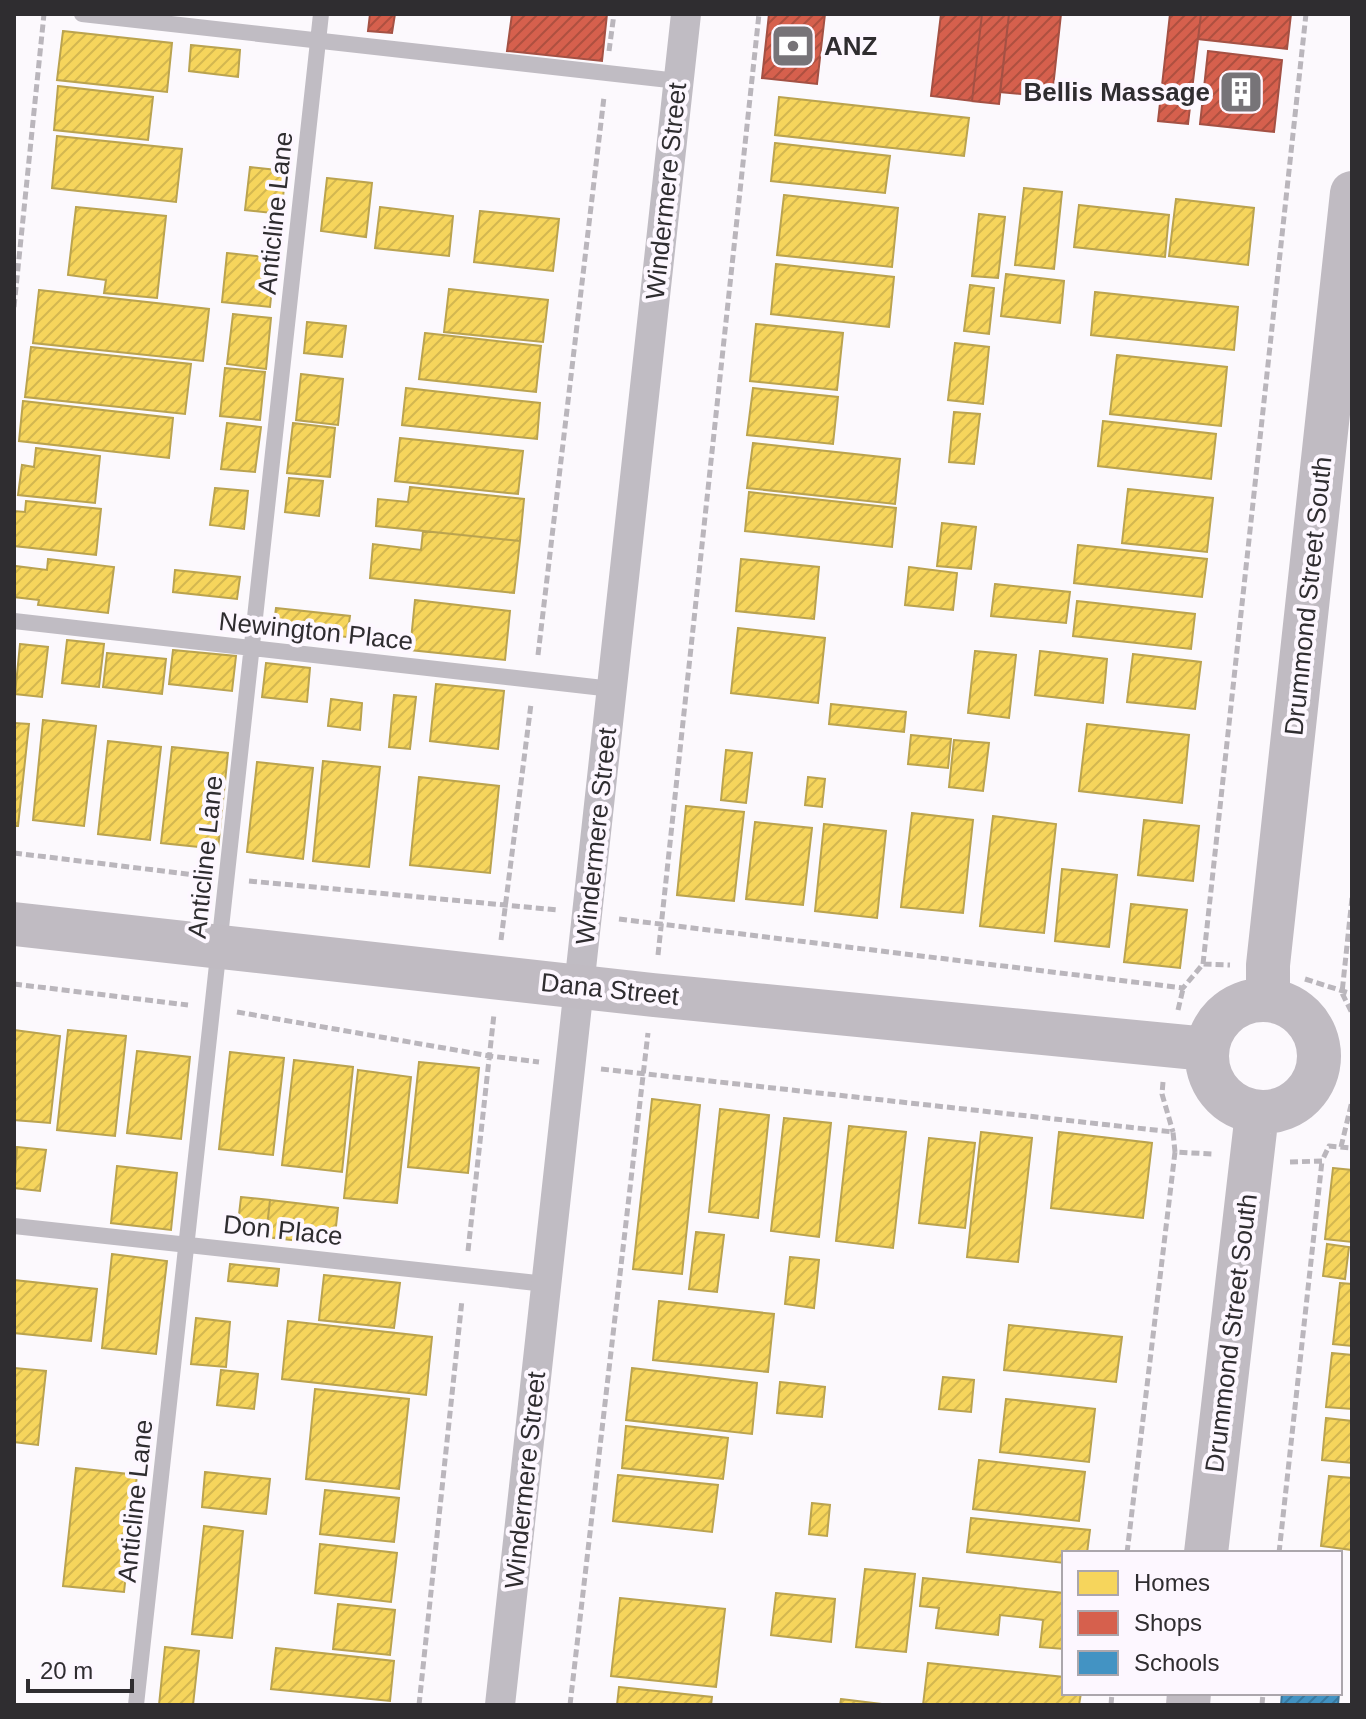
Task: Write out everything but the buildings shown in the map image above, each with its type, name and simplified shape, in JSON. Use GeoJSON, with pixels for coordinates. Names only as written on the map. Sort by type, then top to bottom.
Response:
{"type":"FeatureCollection","features":[{"type":"Feature","properties":{"kind":"main road","name":"Drummond Street South"},"geometry":{"type":"LineString","coordinates":[[1268,982],[1352,193]]}},
{"type":"Feature","properties":{"kind":"main road","name":"Dana Street"},"geometry":{"type":"LineString","coordinates":[[14,924],[653,995],[1207,1049]]}},
{"type":"Feature","properties":{"kind":"main road"},"geometry":{"type":"LineString","coordinates":[[1268,982],[1301,1014],[1336,1065],[1315,1080],[1306,1095],[1292,1106],[1257,1113],[1236,1106],[1219,1092],[1208,1072],[1207,1049],[1213,1029],[1228,1012],[1247,1002],[1268,982]]}},
{"type":"Feature","properties":{"kind":"main road","name":"Drummond Street South"},"geometry":{"type":"LineString","coordinates":[[1206,1551],[1257,1113]]}},
{"type":"Feature","properties":{"kind":"street","name":"Windermere Street"},"geometry":{"type":"LineString","coordinates":[[500,1705],[686,14]]}},
{"type":"Feature","properties":{"kind":"lane"},"geometry":{"type":"LineString","coordinates":[[82,14],[678,81]]}},
{"type":"Feature","properties":{"kind":"lane","name":"Anticline Lane"},"geometry":{"type":"LineString","coordinates":[[136,1705],[321,14]]}},
{"type":"Feature","properties":{"kind":"lane","name":"Newington Place"},"geometry":{"type":"LineString","coordinates":[[14,621],[612,689]]}},
{"type":"Feature","properties":{"kind":"lane","name":"Don Place"},"geometry":{"type":"LineString","coordinates":[[14,1226],[546,1284]]}},
{"type":"Feature","properties":{"kind":"path"},"geometry":{"type":"LineString","coordinates":[[14,307],[44,14]]}},
{"type":"Feature","properties":{"kind":"path"},"geometry":{"type":"LineString","coordinates":[[419,1705],[505,905],[614,14]]}},
{"type":"Feature","properties":{"kind":"path"},"geometry":{"type":"LineString","coordinates":[[570,1705],[661,924],[759,14]]}},
{"type":"Feature","properties":{"kind":"path"},"geometry":{"type":"LineString","coordinates":[[14,853],[228,879],[587,913],[1183,988],[1203,964],[1306,14]]}},
{"type":"Feature","properties":{"kind":"path"},"geometry":{"type":"LineString","coordinates":[[1352,898],[1342,993],[1352,1013]]}},
{"type":"Feature","properties":{"kind":"path"},"geometry":{"type":"LineString","coordinates":[[1203,964],[1268,982],[1352,994]]}},
{"type":"Feature","properties":{"kind":"path"},"geometry":{"type":"LineString","coordinates":[[14,984],[213,1008],[570,1067],[1173,1132],[1175,1152],[1127,1551]]}},
{"type":"Feature","properties":{"kind":"path"},"geometry":{"type":"LineString","coordinates":[[1341,1147],[1352,1101]]}},
{"type":"Feature","properties":{"kind":"path"},"geometry":{"type":"LineString","coordinates":[[1175,1152],[1197,1152]]}},
{"type":"Feature","properties":{"kind":"path"},"geometry":{"type":"LineString","coordinates":[[1279,1551],[1322,1161]]}},
{"type":"Feature","properties":{"kind":"place","name":"ANZ"},"geometry":{"type":"Point","coordinates":[793,46]}},
{"type":"Feature","properties":{"kind":"place","name":"Bellis Massage"},"geometry":{"type":"Point","coordinates":[1241,92]}}]}
